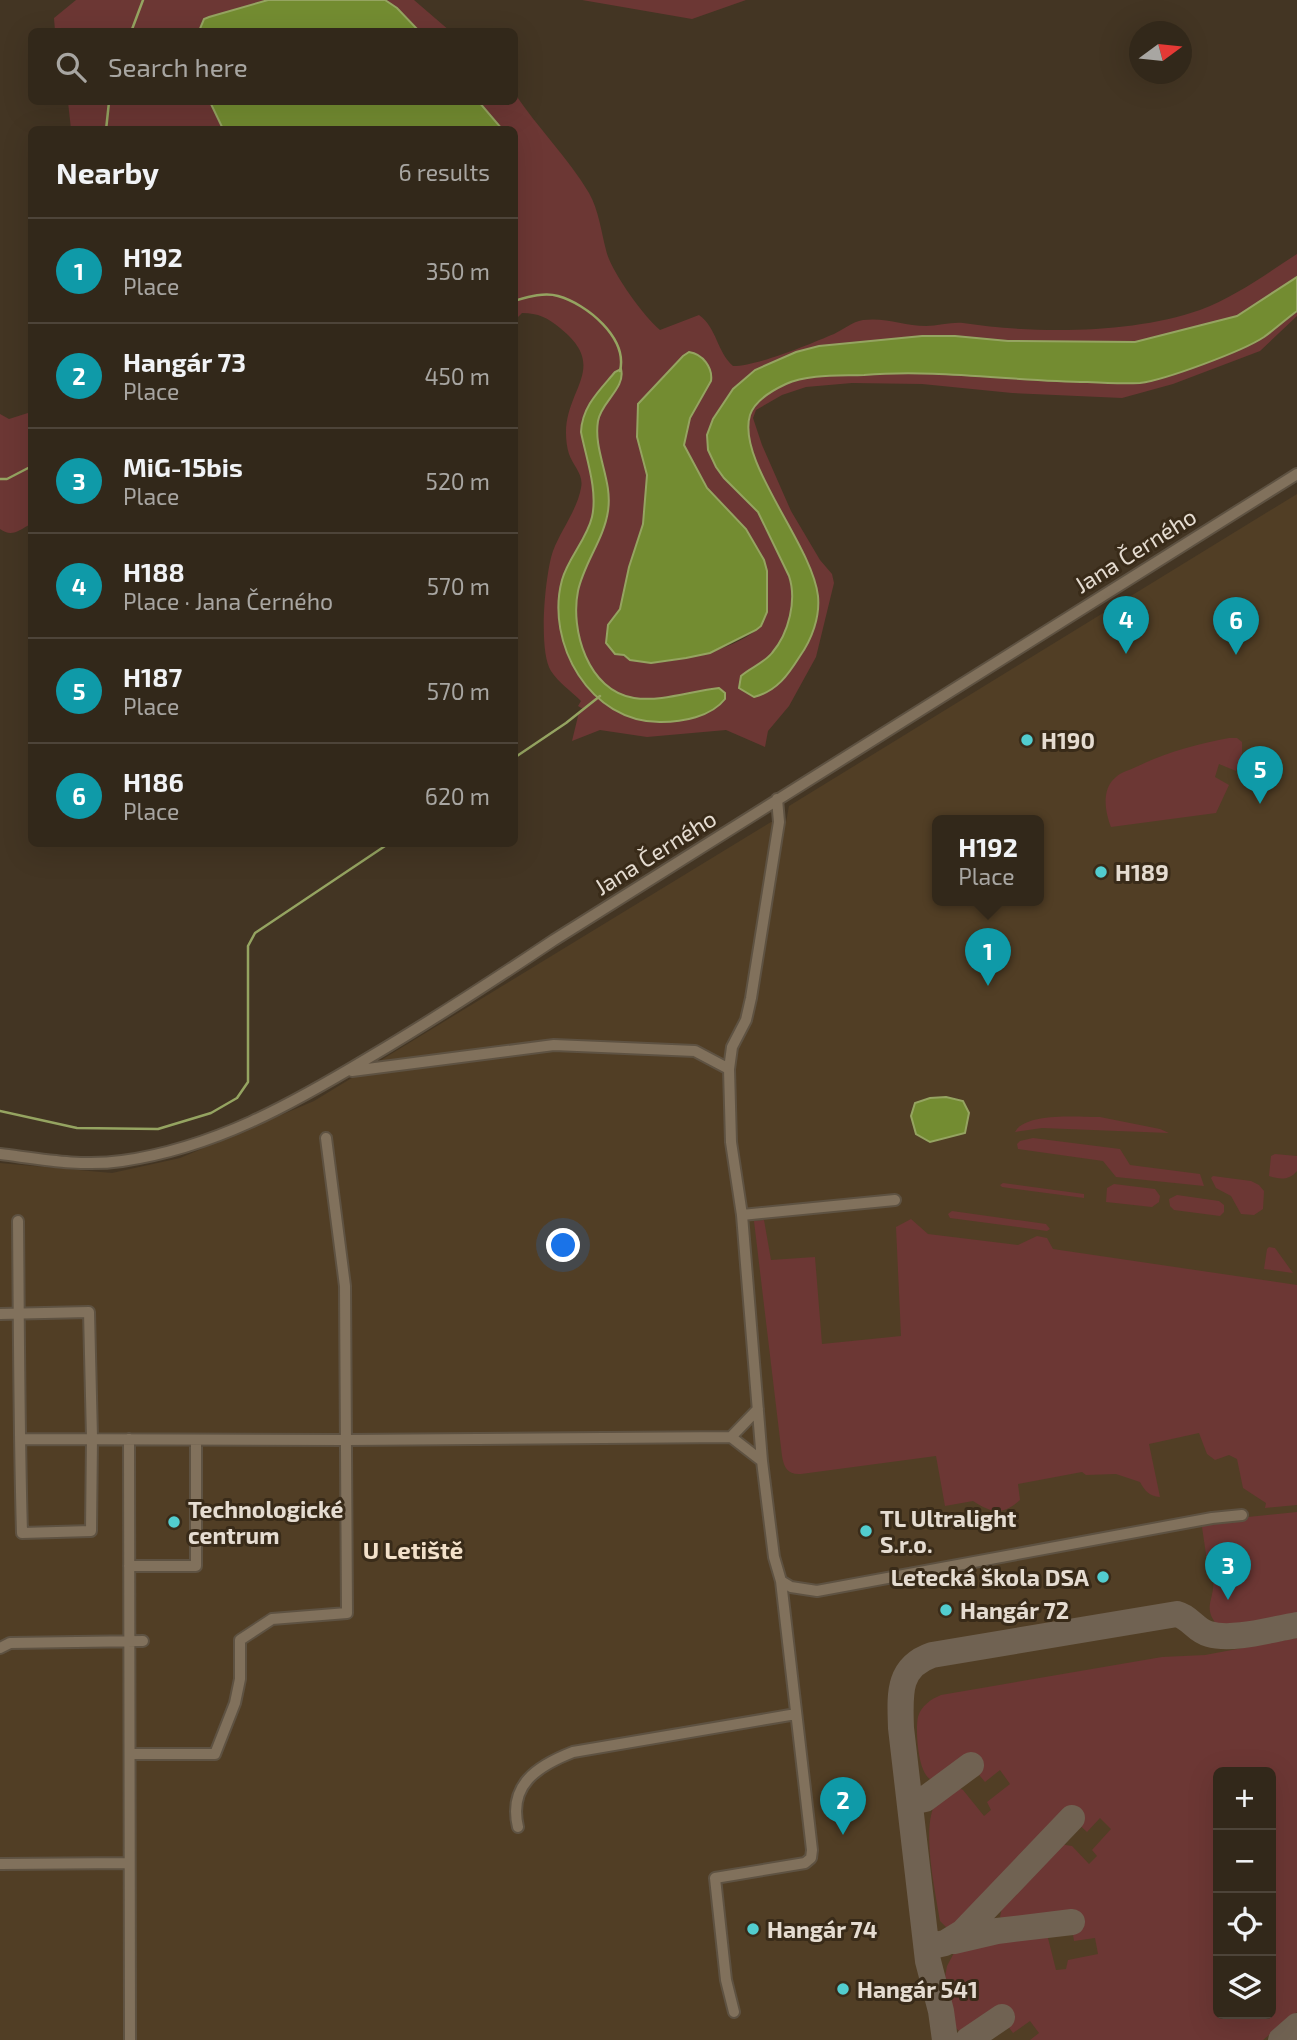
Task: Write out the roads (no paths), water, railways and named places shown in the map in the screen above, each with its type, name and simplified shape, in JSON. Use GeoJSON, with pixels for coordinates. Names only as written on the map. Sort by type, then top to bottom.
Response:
{"type":"FeatureCollection","features":[{"type":"Feature","properties":{"kind":"street","name":"Jana Černého"},"geometry":{"type":"LineString","coordinates":[[0,1154],[89,1163],[122,1161],[223,1135],[309,1095],[447,1012],[554,940],[1297,474]]}},
{"type":"Feature","properties":{"kind":"street"},"geometry":{"type":"LineString","coordinates":[[734,2012],[727,1988],[715,1878],[805,1863],[811,1858],[812,1850],[781,1581],[774,1557],[762,1461],[742,1215],[731,1142],[729,1069],[732,1046],[746,1020],[751,998],[779,822],[777,799]]}},
{"type":"Feature","properties":{"kind":"street"},"geometry":{"type":"LineString","coordinates":[[346,1072],[554,1045],[695,1051],[729,1069]]}},
{"type":"Feature","properties":{"kind":"street"},"geometry":{"type":"LineString","coordinates":[[131,1754],[215,1754],[235,1703],[240,1679],[240,1640],[272,1619],[347,1613],[345,1286],[326,1138]]}},
{"type":"Feature","properties":{"kind":"street"},"geometry":{"type":"LineString","coordinates":[[742,1215],[895,1200]]}},
{"type":"Feature","properties":{"kind":"street"},"geometry":{"type":"LineString","coordinates":[[0,1314],[19,1314],[89,1312],[91,1531],[22,1533],[19,1439],[19,1314],[18,1221]]}},
{"type":"Feature","properties":{"kind":"street"},"geometry":{"type":"LineString","coordinates":[[731,1437],[758,1409]]}},
{"type":"Feature","properties":{"kind":"street"},"geometry":{"type":"LineString","coordinates":[[19,1439],[731,1437],[762,1461]]}},
{"type":"Feature","properties":{"kind":"street"},"geometry":{"type":"LineString","coordinates":[[129,1439],[130,2040]]}},
{"type":"Feature","properties":{"kind":"street"},"geometry":{"type":"LineString","coordinates":[[129,1566],[195,1566],[197,1440]]}},
{"type":"Feature","properties":{"kind":"street"},"geometry":{"type":"LineString","coordinates":[[781,1581],[803,1591],[817,1591],[1023,1551],[1242,1515]]}},
{"type":"Feature","properties":{"kind":"street"},"geometry":{"type":"LineString","coordinates":[[0,1648],[10,1643],[143,1641]]}},
{"type":"Feature","properties":{"kind":"street"},"geometry":{"type":"LineString","coordinates":[[518,1827],[514,1811],[519,1793],[529,1778],[549,1762],[573,1752],[796,1714]]}},
{"type":"Feature","properties":{"kind":"street"},"geometry":{"type":"LineString","coordinates":[[0,1864],[129,1863]]}},
{"type":"Feature","properties":{"kind":"waterway"},"geometry":{"type":"LineString","coordinates":[[132,28],[143,0]]}},
{"type":"Feature","properties":{"kind":"waterway"},"geometry":{"type":"LineString","coordinates":[[106,126],[109,105]]}},
{"type":"Feature","properties":{"kind":"waterway"},"geometry":{"type":"LineString","coordinates":[[518,300],[553,295],[581,306],[612,335],[621,359],[620,371]]}},
{"type":"Feature","properties":{"kind":"waterway"},"geometry":{"type":"LineString","coordinates":[[0,479],[7,479],[28,468]]}},
{"type":"Feature","properties":{"kind":"waterway"},"geometry":{"type":"LineString","coordinates":[[518,755],[600,696]]}},
{"type":"Feature","properties":{"kind":"waterway"},"geometry":{"type":"LineString","coordinates":[[0,1111],[77,1128],[158,1129],[211,1113],[237,1098],[248,1082],[248,946],[255,933],[384,847]]}},
{"type":"Feature","properties":{"kind":"place","name":"H188"},"geometry":{"type":"Point","coordinates":[1126,654]}},
{"type":"Feature","properties":{"kind":"place","name":"H186"},"geometry":{"type":"Point","coordinates":[1236,655]}},
{"type":"Feature","properties":{"kind":"place","name":"H190"},"geometry":{"type":"Point","coordinates":[1027,740]}},
{"type":"Feature","properties":{"kind":"place","name":"H187"},"geometry":{"type":"Point","coordinates":[1260,804]}},
{"type":"Feature","properties":{"kind":"place","name":"H189"},"geometry":{"type":"Point","coordinates":[1101,872]}},
{"type":"Feature","properties":{"kind":"place","name":"H192"},"geometry":{"type":"Point","coordinates":[988,986]}},
{"type":"Feature","properties":{"kind":"place","name":"Technologické centrum"},"geometry":{"type":"Point","coordinates":[174,1522]}},
{"type":"Feature","properties":{"kind":"place","name":"TL Ultralight S.r.o."},"geometry":{"type":"Point","coordinates":[866,1531]}},
{"type":"Feature","properties":{"kind":"place","name":"Letecká škola DSA"},"geometry":{"type":"Point","coordinates":[1103,1577]}},
{"type":"Feature","properties":{"kind":"place","name":"MiG-15bis"},"geometry":{"type":"Point","coordinates":[1228,1600]}},
{"type":"Feature","properties":{"kind":"place","name":"Hangár 72"},"geometry":{"type":"Point","coordinates":[946,1610]}},
{"type":"Feature","properties":{"kind":"place","name":"Hangár 73"},"geometry":{"type":"Point","coordinates":[843,1835]}},
{"type":"Feature","properties":{"kind":"place","name":"Hangár 74"},"geometry":{"type":"Point","coordinates":[753,1929]}},
{"type":"Feature","properties":{"kind":"place","name":"Hangár 541"},"geometry":{"type":"Point","coordinates":[843,1989]}},
{"type":"Feature","properties":{"kind":"district","name":"U Letiště"},"geometry":{"type":"Point","coordinates":[413,1549]}}]}
